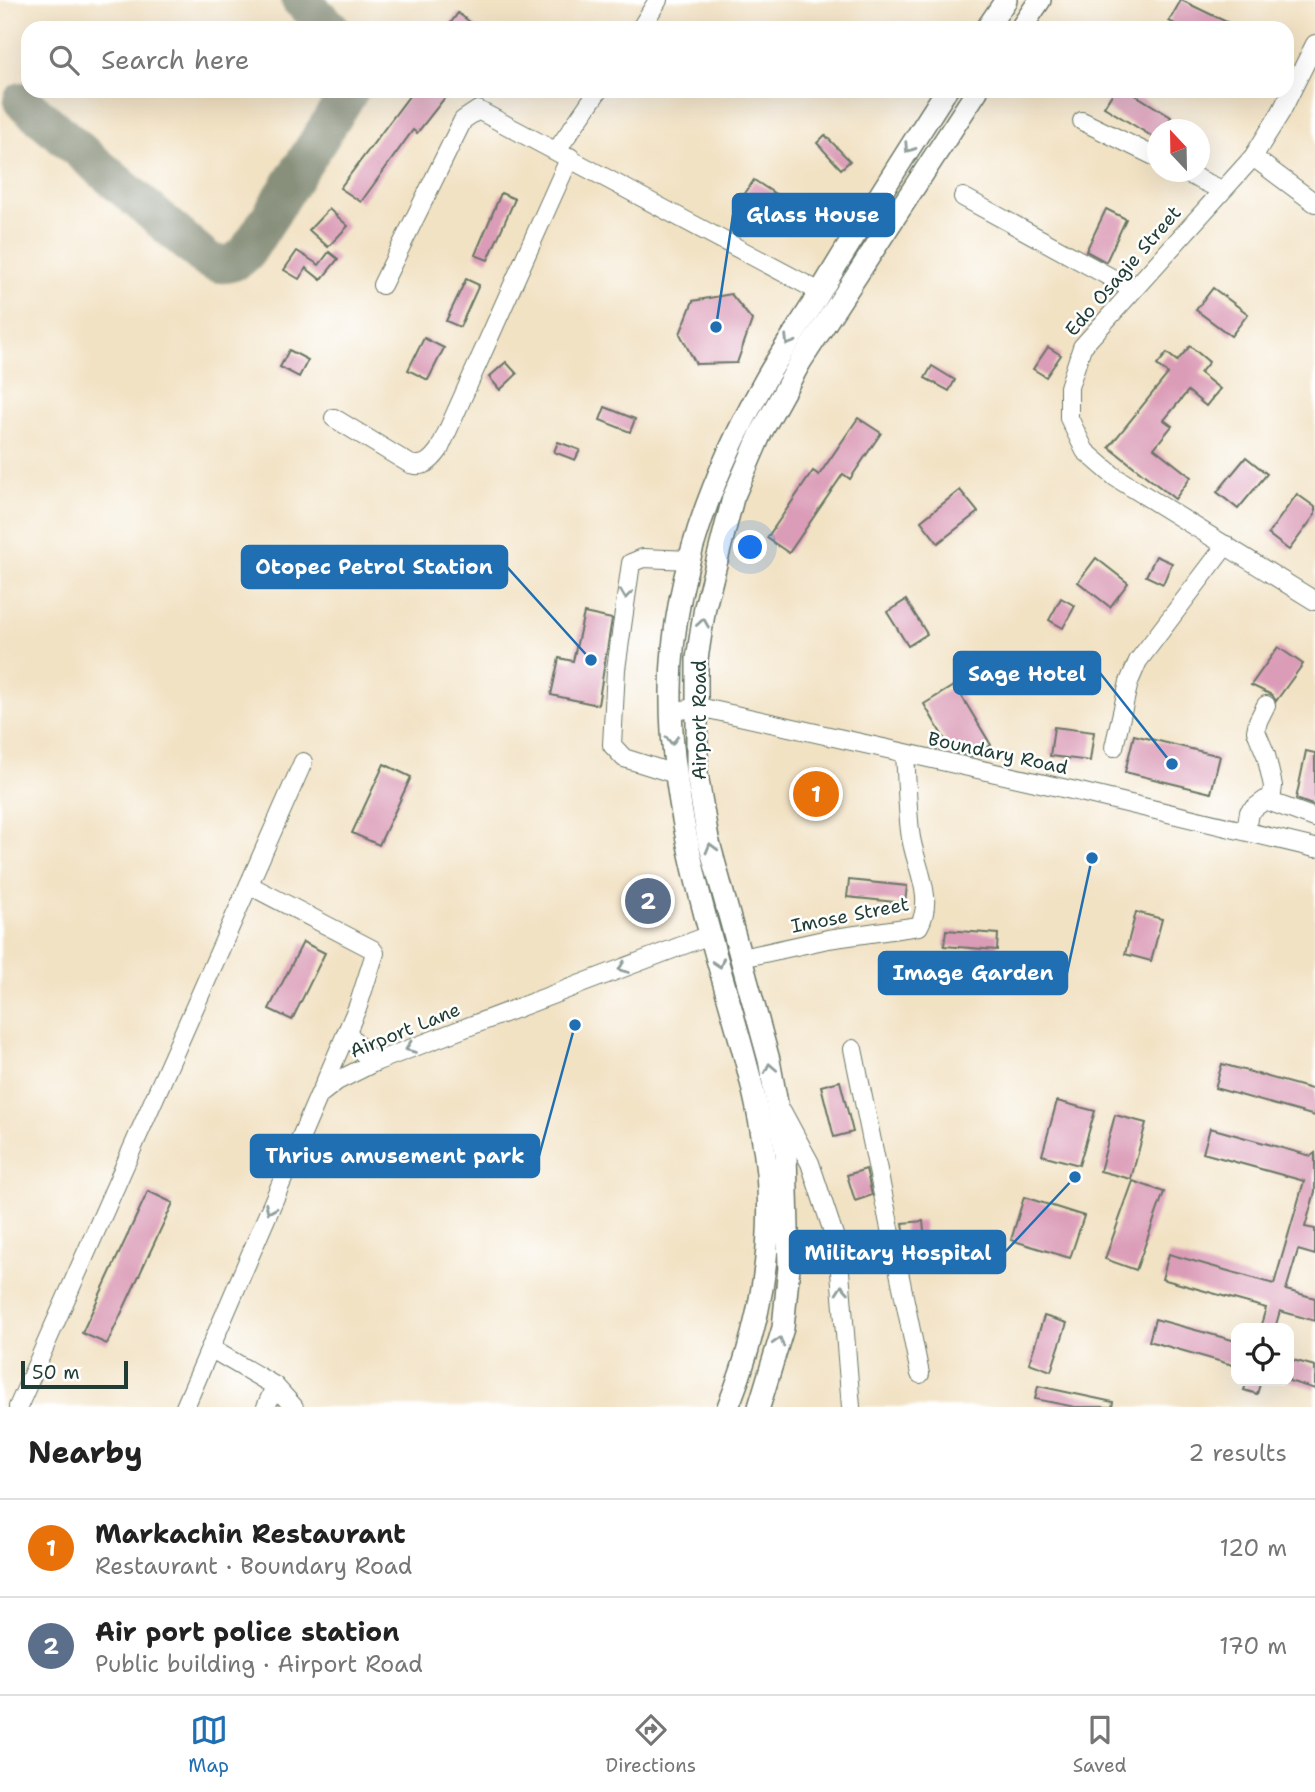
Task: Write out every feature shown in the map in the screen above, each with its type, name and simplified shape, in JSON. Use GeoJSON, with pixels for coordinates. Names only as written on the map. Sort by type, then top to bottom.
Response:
{"type":"FeatureCollection","features":[{"type":"Feature","properties":{"kind":"main road"},"geometry":{"type":"LineString","coordinates":[[992,21],[1006,0]]}},
{"type":"Feature","properties":{"kind":"main road"},"geometry":{"type":"LineString","coordinates":[[1026,21],[1040,0]]}},
{"type":"Feature","properties":{"kind":"main road","name":"Airport Road"},"geometry":{"type":"LineString","coordinates":[[759,1407],[783,1328],[789,1267],[786,1153],[736,1016],[710,935],[691,858],[675,774],[671,712],[674,642],[690,560],[714,481],[731,443],[764,381],[942,98]]}},
{"type":"Feature","properties":{"kind":"main road","name":"Airport Road"},"geometry":{"type":"LineString","coordinates":[[728,1407],[749,1355],[764,1283],[769,1223],[766,1100],[742,958],[709,839],[697,774],[697,659],[717,550],[733,498],[761,433],[801,361],[972,98]]}},
{"type":"Feature","properties":{"kind":"street"},"geometry":{"type":"LineString","coordinates":[[645,21],[658,0]]}},
{"type":"Feature","properties":{"kind":"street","name":"Edo Osagie Street"},"geometry":{"type":"LineString","coordinates":[[1294,86],[1315,44]]}},
{"type":"Feature","properties":{"kind":"street"},"geometry":{"type":"LineString","coordinates":[[334,418],[410,464],[421,466],[431,460],[439,450],[564,153],[594,98]]}},
{"type":"Feature","properties":{"kind":"street","name":"Edo Osagie Street"},"geometry":{"type":"LineString","coordinates":[[1288,98],[1253,157],[1082,347],[1069,387],[1069,418],[1085,451],[1115,477],[1315,601]]}},
{"type":"Feature","properties":{"kind":"street"},"geometry":{"type":"LineString","coordinates":[[382,285],[467,116],[473,111],[485,111],[820,292]]}},
{"type":"Feature","properties":{"kind":"street"},"geometry":{"type":"LineString","coordinates":[[1082,121],[1147,153]]}},
{"type":"Feature","properties":{"kind":"street"},"geometry":{"type":"LineString","coordinates":[[1253,157],[1315,203]]}},
{"type":"Feature","properties":{"kind":"street"},"geometry":{"type":"LineString","coordinates":[[1205,182],[1222,190]]}},
{"type":"Feature","properties":{"kind":"street"},"geometry":{"type":"LineString","coordinates":[[963,197],[1132,289]]}},
{"type":"Feature","properties":{"kind":"street"},"geometry":{"type":"LineString","coordinates":[[1114,747],[1129,682],[1138,661],[1226,545]]}},
{"type":"Feature","properties":{"kind":"street"},"geometry":{"type":"LineString","coordinates":[[675,774],[624,758],[612,745],[616,669],[631,563],[643,558],[690,560]]}},
{"type":"Feature","properties":{"kind":"street"},"geometry":{"type":"LineString","coordinates":[[1266,705],[1256,731],[1266,755],[1273,786],[1271,801]]}},
{"type":"Feature","properties":{"kind":"street","name":"Boundary Road"},"geometry":{"type":"LineString","coordinates":[[671,712],[699,707],[1315,848]]}},
{"type":"Feature","properties":{"kind":"street","name":"Imose Street"},"geometry":{"type":"LineString","coordinates":[[742,958],[828,939],[919,926],[926,913],[924,888],[910,834],[905,755]]}},
{"type":"Feature","properties":{"kind":"street"},"geometry":{"type":"LineString","coordinates":[[18,1407],[303,762]]}},
{"type":"Feature","properties":{"kind":"street"},"geometry":{"type":"LineString","coordinates":[[1246,831],[1249,812],[1265,800],[1315,818]]}},
{"type":"Feature","properties":{"kind":"street"},"geometry":{"type":"LineString","coordinates":[[185,1407],[347,1031],[375,953],[372,948],[249,885]]}},
{"type":"Feature","properties":{"kind":"street","name":"Airport Lane"},"geometry":{"type":"LineString","coordinates":[[319,1095],[337,1081],[374,1062],[710,935]]}},
{"type":"Feature","properties":{"kind":"street"},"geometry":{"type":"LineString","coordinates":[[347,1031],[362,1052],[374,1062]]}},
{"type":"Feature","properties":{"kind":"street"},"geometry":{"type":"LineString","coordinates":[[853,1049],[920,1374]]}},
{"type":"Feature","properties":{"kind":"street"},"geometry":{"type":"LineString","coordinates":[[766,1100],[810,1163],[838,1247],[851,1407]]}},
{"type":"Feature","properties":{"kind":"street"},"geometry":{"type":"LineString","coordinates":[[210,1348],[275,1386],[294,1407]]}},
{"type":"Feature","properties":{"kind":"street"},"geometry":{"type":"LineString","coordinates":[[266,1407],[275,1386]]}},
{"type":"Feature","properties":{"kind":"building"},"geometry":{"type":"Polygon","coordinates":[[[1181,0],[1224,21],[1169,21],[1181,0]]]}},
{"type":"Feature","properties":{"kind":"building"},"geometry":{"type":"Polygon","coordinates":[[[458,13],[469,21],[452,21],[458,13]]]}},
{"type":"Feature","properties":{"kind":"building"},"geometry":{"type":"Polygon","coordinates":[[[408,98],[444,98],[417,133],[413,130],[361,202],[340,188],[408,98]]]}},
{"type":"Feature","properties":{"kind":"building"},"geometry":{"type":"Polygon","coordinates":[[[1110,98],[1140,98],[1171,117],[1147,119],[1147,133],[1104,107],[1110,98]]]}},
{"type":"Feature","properties":{"kind":"building"},"geometry":{"type":"Polygon","coordinates":[[[825,135],[850,161],[841,169],[817,143],[825,135]]]}},
{"type":"Feature","properties":{"kind":"building"},"geometry":{"type":"Polygon","coordinates":[[[754,180],[788,202],[771,227],[738,204],[754,180]]]}},
{"type":"Feature","properties":{"kind":"building"},"geometry":{"type":"Polygon","coordinates":[[[501,193],[515,199],[488,260],[475,255],[501,193]]]}},
{"type":"Feature","properties":{"kind":"building"},"geometry":{"type":"Polygon","coordinates":[[[329,209],[348,226],[328,247],[309,230],[329,209]]]}},
{"type":"Feature","properties":{"kind":"building"},"geometry":{"type":"Polygon","coordinates":[[[1106,209],[1126,219],[1106,262],[1086,251],[1106,209]]]}},
{"type":"Feature","properties":{"kind":"building"},"geometry":{"type":"Polygon","coordinates":[[[297,251],[319,265],[329,252],[338,259],[321,280],[306,268],[299,279],[284,270],[297,251]]]}},
{"type":"Feature","properties":{"kind":"building"},"geometry":{"type":"Polygon","coordinates":[[[466,279],[479,285],[460,327],[446,321],[466,279]]]}},
{"type":"Feature","properties":{"kind":"building"},"geometry":{"type":"Polygon","coordinates":[[[1213,288],[1248,314],[1231,336],[1196,310],[1213,288]]]}},
{"type":"Feature","properties":{"kind":"building"},"geometry":{"type":"Polygon","coordinates":[[[731,294],[752,320],[737,363],[696,364],[680,334],[693,301],[731,294]]]}},
{"type":"Feature","properties":{"kind":"building"},"geometry":{"type":"Polygon","coordinates":[[[424,338],[444,348],[428,380],[408,370],[424,338]]]}},
{"type":"Feature","properties":{"kind":"building"},"geometry":{"type":"Polygon","coordinates":[[[1190,346],[1209,362],[1200,373],[1220,389],[1206,406],[1188,391],[1164,420],[1172,426],[1154,448],[1191,477],[1175,499],[1109,447],[1168,374],[1157,365],[1167,353],[1177,361],[1190,346]]]}},
{"type":"Feature","properties":{"kind":"building"},"geometry":{"type":"Polygon","coordinates":[[[1048,347],[1061,355],[1046,377],[1033,369],[1048,347]]]}},
{"type":"Feature","properties":{"kind":"building"},"geometry":{"type":"Polygon","coordinates":[[[289,350],[308,360],[299,377],[280,367],[289,350]]]}},
{"type":"Feature","properties":{"kind":"building"},"geometry":{"type":"Polygon","coordinates":[[[506,362],[517,374],[500,390],[489,377],[506,362]]]}},
{"type":"Feature","properties":{"kind":"building"},"geometry":{"type":"Polygon","coordinates":[[[932,366],[955,380],[949,391],[925,378],[932,366]]]}},
{"type":"Feature","properties":{"kind":"building"},"geometry":{"type":"Polygon","coordinates":[[[605,407],[635,419],[630,432],[600,420],[605,407]]]}},
{"type":"Feature","properties":{"kind":"building"},"geometry":{"type":"Polygon","coordinates":[[[858,418],[881,433],[850,479],[843,474],[789,553],[767,538],[813,471],[819,475],[858,418]]]}},
{"type":"Feature","properties":{"kind":"building"},"geometry":{"type":"Polygon","coordinates":[[[558,442],[580,450],[575,460],[554,452],[558,442]]]}},
{"type":"Feature","properties":{"kind":"building"},"geometry":{"type":"Polygon","coordinates":[[[1246,457],[1267,474],[1238,509],[1217,492],[1246,457]]]}},
{"type":"Feature","properties":{"kind":"building"},"geometry":{"type":"Polygon","coordinates":[[[960,490],[978,512],[938,543],[921,521],[960,490]]]}},
{"type":"Feature","properties":{"kind":"building"},"geometry":{"type":"Polygon","coordinates":[[[1297,494],[1315,507],[1315,515],[1289,550],[1268,534],[1297,494]]]}},
{"type":"Feature","properties":{"kind":"building"},"geometry":{"type":"Polygon","coordinates":[[[1156,556],[1172,563],[1163,584],[1146,576],[1156,556]]]}},
{"type":"Feature","properties":{"kind":"building"},"geometry":{"type":"Polygon","coordinates":[[[1096,558],[1128,583],[1110,607],[1078,582],[1096,558]]]}},
{"type":"Feature","properties":{"kind":"building"},"geometry":{"type":"Polygon","coordinates":[[[1061,598],[1075,606],[1063,628],[1049,620],[1061,598]]]}},
{"type":"Feature","properties":{"kind":"building"},"geometry":{"type":"Polygon","coordinates":[[[906,600],[927,634],[908,646],[887,612],[906,600]]]}},
{"type":"Feature","properties":{"kind":"building"},"geometry":{"type":"Polygon","coordinates":[[[584,613],[612,619],[598,705],[551,695],[559,658],[573,661],[584,613]]]}},
{"type":"Feature","properties":{"kind":"building"},"geometry":{"type":"Polygon","coordinates":[[[1278,647],[1303,664],[1276,701],[1272,695],[1251,685],[1278,647]]]}},
{"type":"Feature","properties":{"kind":"building"},"geometry":{"type":"Polygon","coordinates":[[[955,685],[991,745],[972,756],[952,752],[924,704],[955,685]]]}},
{"type":"Feature","properties":{"kind":"building"},"geometry":{"type":"Polygon","coordinates":[[[1054,727],[1094,732],[1090,761],[1050,756],[1054,727]]]}},
{"type":"Feature","properties":{"kind":"building"},"geometry":{"type":"Polygon","coordinates":[[[1134,735],[1220,756],[1211,793],[1125,772],[1134,735]]]}},
{"type":"Feature","properties":{"kind":"building"},"geometry":{"type":"Polygon","coordinates":[[[1306,751],[1315,753],[1315,806],[1296,799],[1306,751]]]}},
{"type":"Feature","properties":{"kind":"building"},"geometry":{"type":"Polygon","coordinates":[[[384,764],[411,777],[379,845],[352,833],[384,764]]]}},
{"type":"Feature","properties":{"kind":"building"},"geometry":{"type":"Polygon","coordinates":[[[849,880],[907,886],[905,903],[847,897],[849,880]]]}},
{"type":"Feature","properties":{"kind":"building"},"geometry":{"type":"Polygon","coordinates":[[[1136,912],[1162,919],[1151,961],[1125,954],[1136,912]]]}},
{"type":"Feature","properties":{"kind":"building"},"geometry":{"type":"Polygon","coordinates":[[[946,930],[998,934],[997,950],[944,946],[946,930]]]}},
{"type":"Feature","properties":{"kind":"building"},"geometry":{"type":"Polygon","coordinates":[[[303,942],[325,953],[292,1020],[269,1009],[303,942]]]}},
{"type":"Feature","properties":{"kind":"building"},"geometry":{"type":"Polygon","coordinates":[[[1222,1064],[1315,1090],[1315,1116],[1215,1088],[1222,1064]]]}},
{"type":"Feature","properties":{"kind":"building"},"geometry":{"type":"Polygon","coordinates":[[[840,1081],[853,1132],[834,1137],[821,1086],[840,1081]]]}},
{"type":"Feature","properties":{"kind":"building"},"geometry":{"type":"Polygon","coordinates":[[[1057,1101],[1095,1111],[1079,1165],[1042,1155],[1057,1101]]]}},
{"type":"Feature","properties":{"kind":"building"},"geometry":{"type":"Polygon","coordinates":[[[1115,1115],[1146,1123],[1131,1179],[1100,1171],[1115,1115]]]}},
{"type":"Feature","properties":{"kind":"building"},"geometry":{"type":"Polygon","coordinates":[[[1210,1128],[1311,1156],[1315,1153],[1315,1192],[1305,1227],[1315,1229],[1315,1255],[1298,1250],[1286,1290],[1315,1298],[1315,1321],[1280,1311],[1276,1323],[1262,1323],[1266,1308],[1162,1279],[1169,1254],[1274,1284],[1304,1181],[1203,1153],[1210,1128]]]}},
{"type":"Feature","properties":{"kind":"building"},"geometry":{"type":"Polygon","coordinates":[[[866,1169],[872,1195],[855,1201],[847,1175],[866,1169]]]}},
{"type":"Feature","properties":{"kind":"building"},"geometry":{"type":"Polygon","coordinates":[[[1133,1181],[1164,1192],[1136,1270],[1105,1259],[1133,1181]]]}},
{"type":"Feature","properties":{"kind":"building"},"geometry":{"type":"Polygon","coordinates":[[[148,1191],[173,1203],[107,1344],[82,1333],[148,1191]]]}},
{"type":"Feature","properties":{"kind":"building"},"geometry":{"type":"Polygon","coordinates":[[[1024,1197],[1084,1216],[1070,1258],[1011,1240],[1024,1197]]]}},
{"type":"Feature","properties":{"kind":"building"},"geometry":{"type":"Polygon","coordinates":[[[923,1221],[928,1267],[910,1269],[903,1223],[923,1221]]]}},
{"type":"Feature","properties":{"kind":"building"},"geometry":{"type":"Polygon","coordinates":[[[1044,1316],[1067,1323],[1051,1371],[1029,1363],[1044,1316]]]}},
{"type":"Feature","properties":{"kind":"building"},"geometry":{"type":"Polygon","coordinates":[[[1155,1319],[1231,1340],[1231,1365],[1149,1341],[1155,1319]]]}},
{"type":"Feature","properties":{"kind":"building"},"geometry":{"type":"Polygon","coordinates":[[[1294,1360],[1315,1366],[1315,1389],[1294,1383],[1294,1360]]]}},
{"type":"Feature","properties":{"kind":"building"},"geometry":{"type":"Polygon","coordinates":[[[1038,1386],[1113,1402],[1112,1407],[1075,1407],[1035,1399],[1038,1386]]]}},
{"type":"Feature","properties":{"kind":"building"},"geometry":{"type":"Polygon","coordinates":[[[1245,1386],[1259,1386],[1257,1394],[1244,1390],[1245,1386]]]}},
{"type":"Feature","properties":{"kind":"taxiway"},"geometry":{"type":"LineString","coordinates":[[300,0],[323,21]]}},
{"type":"Feature","properties":{"kind":"taxiway"},"geometry":{"type":"LineString","coordinates":[[22,101],[206,259],[222,264],[238,260],[247,252],[346,98]]}},
{"type":"Feature","properties":{"kind":"place","name":"Glass House"},"geometry":{"type":"Point","coordinates":[716,327]}},
{"type":"Feature","properties":{"kind":"place","name":"Otopec Petrol Station"},"geometry":{"type":"Point","coordinates":[591,660]}},
{"type":"Feature","properties":{"kind":"place","name":"Sage Hotel"},"geometry":{"type":"Point","coordinates":[1172,764]}},
{"type":"Feature","properties":{"kind":"place","name":"Markachin Restaurant"},"geometry":{"type":"Point","coordinates":[816,794]}},
{"type":"Feature","properties":{"kind":"place","name":"Image Garden"},"geometry":{"type":"Point","coordinates":[1092,858]}},
{"type":"Feature","properties":{"kind":"place","name":"Air port police station"},"geometry":{"type":"Point","coordinates":[648,901]}},
{"type":"Feature","properties":{"kind":"place","name":"Thrius amusement park"},"geometry":{"type":"Point","coordinates":[575,1025]}},
{"type":"Feature","properties":{"kind":"place","name":"Military Hospital"},"geometry":{"type":"Point","coordinates":[1075,1177]}}]}
